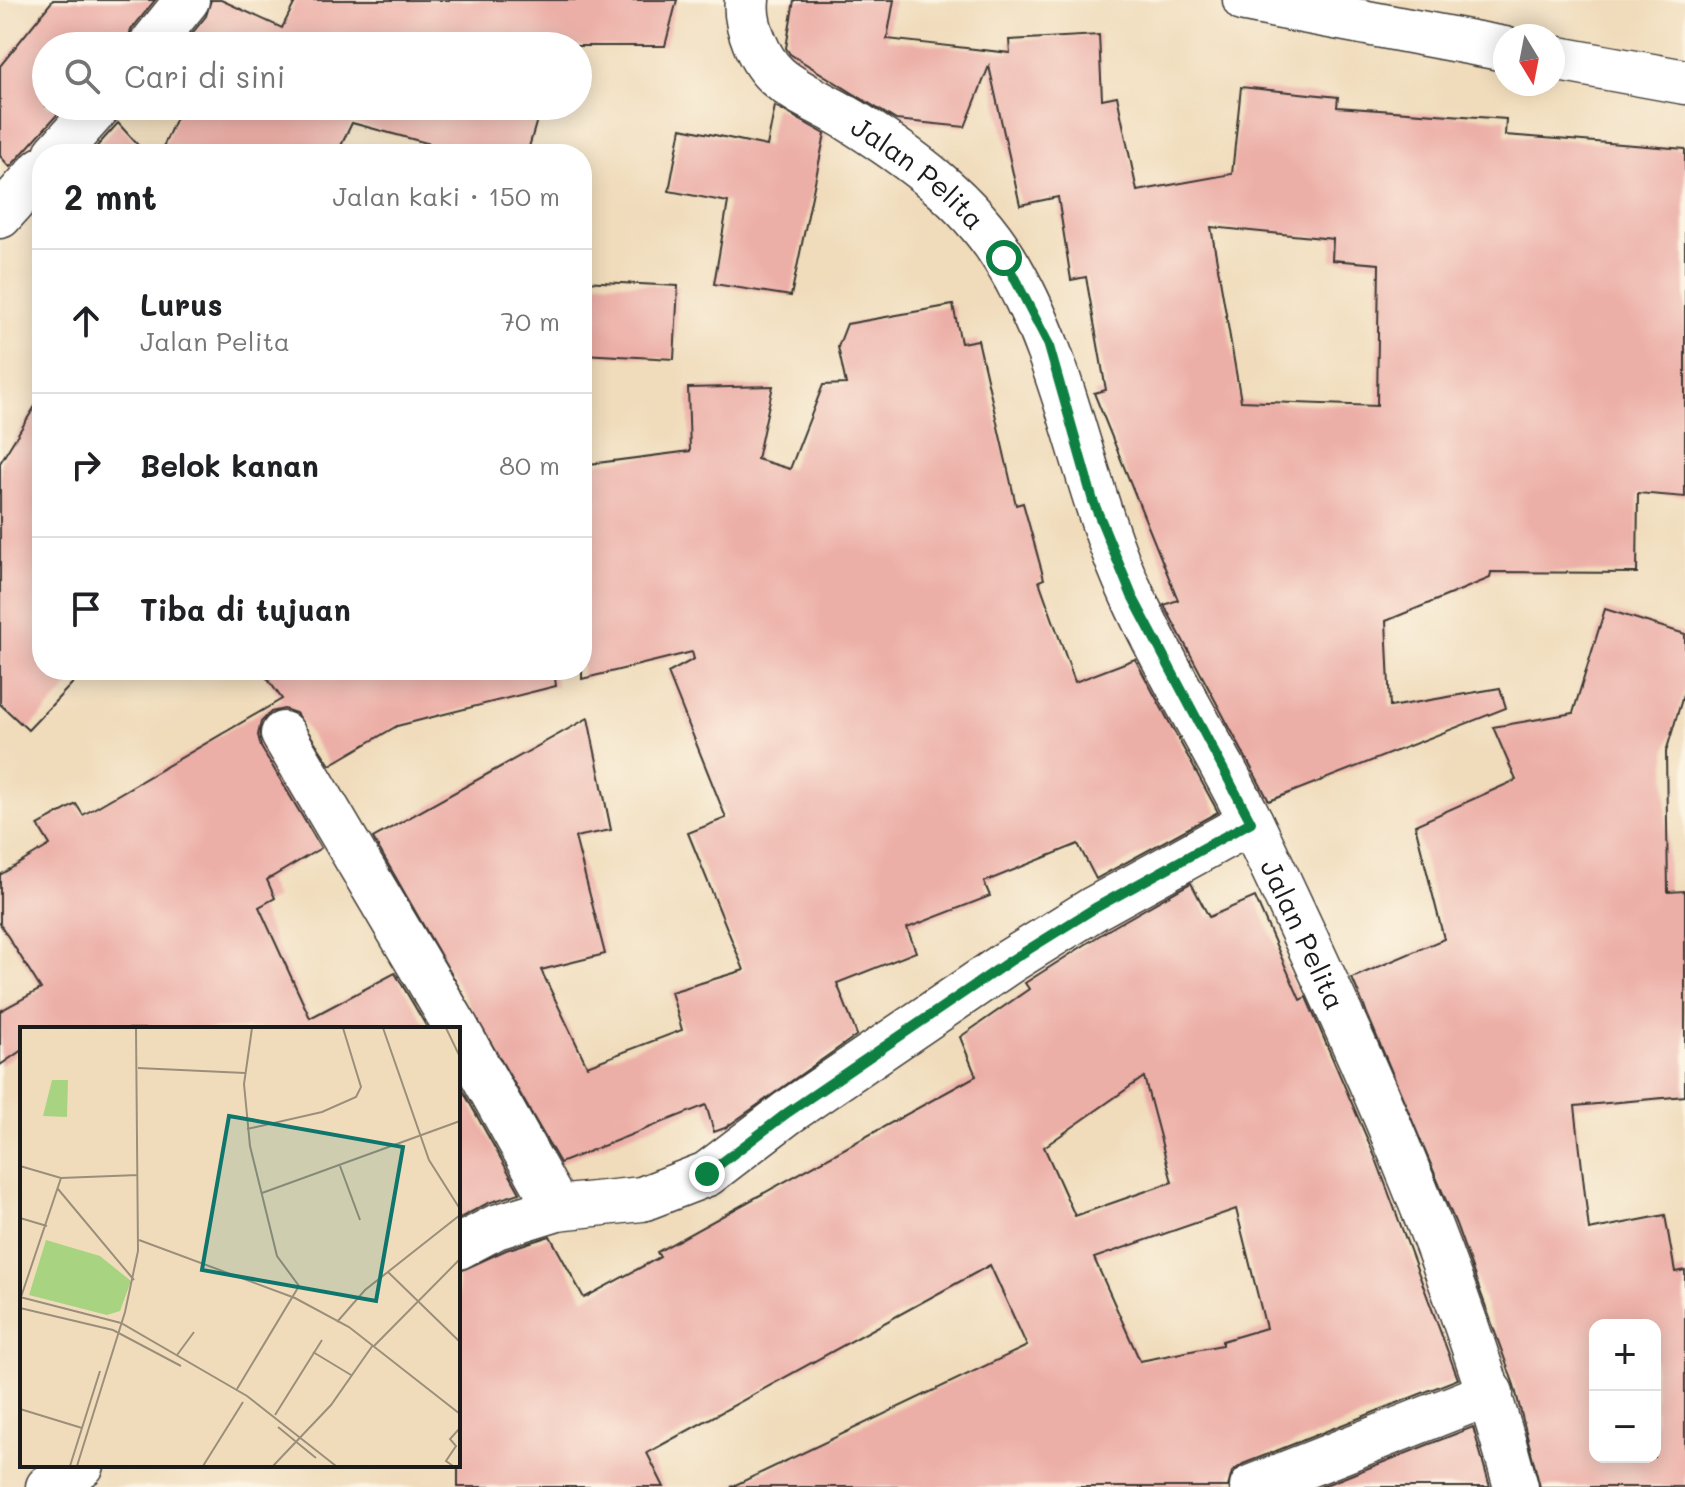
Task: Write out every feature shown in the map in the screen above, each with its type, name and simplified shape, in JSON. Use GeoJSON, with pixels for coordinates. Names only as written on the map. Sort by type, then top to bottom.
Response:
{"type":"FeatureCollection","features":[{"type":"Feature","properties":{"kind":"street"},"geometry":{"type":"LineString","coordinates":[[161,32],[187,0]]}},
{"type":"Feature","properties":{"kind":"street","name":"Jalan Pelita"},"geometry":{"type":"LineString","coordinates":[[747,0],[745,16],[760,52],[776,76],[855,123],[964,203],[1004,258],[1048,343],[1093,501],[1132,596],[1251,822],[1437,1243],[1491,1393],[1516,1487]]}},
{"type":"Feature","properties":{"kind":"street"},"geometry":{"type":"LineString","coordinates":[[1245,0],[1493,47]]}},
{"type":"Feature","properties":{"kind":"street"},"geometry":{"type":"LineString","coordinates":[[1565,60],[1685,82]]}},
{"type":"Feature","properties":{"kind":"street"},"geometry":{"type":"LineString","coordinates":[[65,144],[86,120]]}},
{"type":"Feature","properties":{"kind":"street"},"geometry":{"type":"LineString","coordinates":[[0,216],[32,180]]}},
{"type":"Feature","properties":{"kind":"street"},"geometry":{"type":"LineString","coordinates":[[283,734],[455,1027]]}},
{"type":"Feature","properties":{"kind":"street"},"geometry":{"type":"LineString","coordinates":[[460,1246],[496,1227],[557,1208],[642,1199],[707,1174],[787,1113],[1010,961],[1095,908],[1251,822]]}},
{"type":"Feature","properties":{"kind":"street"},"geometry":{"type":"LineString","coordinates":[[460,1035],[557,1208]]}},
{"type":"Feature","properties":{"kind":"street"},"geometry":{"type":"LineString","coordinates":[[1252,1487],[1491,1393]]}},
{"type":"Feature","properties":{"kind":"street"},"geometry":{"type":"LineString","coordinates":[[48,1487],[79,1467]]}},
{"type":"Feature","properties":{"kind":"building"},"geometry":{"type":"Polygon","coordinates":[[[53,0],[155,0],[130,32],[32,32],[32,120],[52,120],[10,167],[0,156],[0,66],[53,0]]]}},
{"type":"Feature","properties":{"kind":"building"},"geometry":{"type":"Polygon","coordinates":[[[211,0],[221,0],[282,28],[296,0],[677,0],[665,46],[592,46],[592,32],[193,32],[206,16],[211,0]]]}},
{"type":"Feature","properties":{"kind":"building"},"geometry":{"type":"Polygon","coordinates":[[[794,0],[894,0],[887,39],[1010,53],[1009,40],[1099,35],[1102,99],[1117,96],[1137,191],[1232,174],[1241,87],[1338,97],[1337,107],[1506,119],[1505,135],[1685,149],[1685,497],[1638,493],[1637,573],[1491,572],[1490,578],[1386,621],[1390,707],[1500,688],[1506,708],[1269,801],[1164,605],[1178,600],[1094,393],[1106,390],[1086,277],[1071,280],[1058,197],[1020,205],[989,66],[965,127],[896,120],[790,54],[786,48],[794,0]],[[1211,227],[1241,401],[1377,406],[1379,264],[1332,260],[1333,239],[1211,227]]]}},
{"type":"Feature","properties":{"kind":"building"},"geometry":{"type":"Polygon","coordinates":[[[775,106],[825,134],[791,296],[714,284],[728,202],[669,191],[681,128],[767,146],[775,106]]]}},
{"type":"Feature","properties":{"kind":"building"},"geometry":{"type":"Polygon","coordinates":[[[175,120],[537,120],[530,144],[431,144],[352,123],[342,144],[164,144],[175,120]]]}},
{"type":"Feature","properties":{"kind":"building"},"geometry":{"type":"Polygon","coordinates":[[[118,123],[137,144],[99,144],[118,123]]]}},
{"type":"Feature","properties":{"kind":"building"},"geometry":{"type":"Polygon","coordinates":[[[592,282],[678,286],[674,359],[592,355],[592,282]]]}},
{"type":"Feature","properties":{"kind":"building"},"geometry":{"type":"Polygon","coordinates":[[[953,305],[961,343],[978,340],[1016,505],[1023,503],[1044,579],[1039,581],[1075,682],[1135,659],[1218,812],[1096,879],[1078,844],[984,882],[990,896],[907,928],[916,952],[837,983],[857,1035],[725,1128],[714,1132],[706,1105],[560,1163],[373,838],[588,718],[611,830],[575,837],[605,954],[541,970],[587,1066],[682,1030],[671,992],[744,970],[688,833],[726,818],[668,673],[694,659],[692,652],[592,677],[592,464],[690,451],[688,388],[773,386],[757,459],[790,469],[823,385],[846,384],[838,347],[847,324],[953,305]]]}},
{"type":"Feature","properties":{"kind":"building"},"geometry":{"type":"Polygon","coordinates":[[[32,411],[32,680],[76,680],[28,730],[0,704],[0,463],[32,411]]]}},
{"type":"Feature","properties":{"kind":"building"},"geometry":{"type":"Polygon","coordinates":[[[1605,609],[1685,634],[1685,689],[1666,752],[1668,892],[1685,891],[1685,1096],[1575,1106],[1589,1230],[1665,1215],[1675,1272],[1685,1270],[1685,1487],[1540,1487],[1514,1385],[1456,1224],[1352,978],[1444,939],[1415,825],[1516,780],[1493,727],[1573,713],[1605,609]]]}},
{"type":"Feature","properties":{"kind":"building"},"geometry":{"type":"Polygon","coordinates":[[[268,680],[555,680],[556,686],[397,726],[330,765],[296,713],[284,709],[271,712],[261,722],[258,735],[261,747],[321,848],[267,880],[275,898],[259,907],[310,1018],[395,973],[427,1027],[20,1027],[20,1051],[0,1065],[0,1011],[41,989],[0,924],[0,875],[50,845],[38,825],[76,804],[83,815],[282,699],[268,680]]]}},
{"type":"Feature","properties":{"kind":"building"},"geometry":{"type":"Polygon","coordinates":[[[1191,883],[1209,917],[1255,897],[1300,1000],[1306,997],[1376,1159],[1458,1379],[1243,1464],[1232,1472],[1228,1487],[731,1487],[1027,1346],[990,1265],[647,1453],[664,1487],[458,1487],[460,1271],[506,1250],[550,1236],[584,1298],[660,1257],[657,1252],[976,1076],[960,1037],[1029,989],[1025,983],[1108,930],[1191,883]],[[1144,1077],[1044,1147],[1075,1216],[1172,1182],[1144,1077]],[[1236,1209],[1094,1258],[1140,1361],[1222,1345],[1222,1341],[1266,1328],[1236,1209]]]}},
{"type":"Feature","properties":{"kind":"building"},"geometry":{"type":"Polygon","coordinates":[[[460,1086],[520,1193],[488,1203],[460,1218],[460,1086]]]}},
{"type":"Feature","properties":{"kind":"building"},"geometry":{"type":"Polygon","coordinates":[[[1473,1427],[1490,1487],[1320,1487],[1473,1427]]]}},
{"type":"Feature","properties":{"kind":"route"},"geometry":{"type":"LineString","coordinates":[[707,1174],[787,1113],[1010,961],[1095,908],[1251,822],[1132,596],[1093,501],[1048,343],[1004,258]]}}]}
